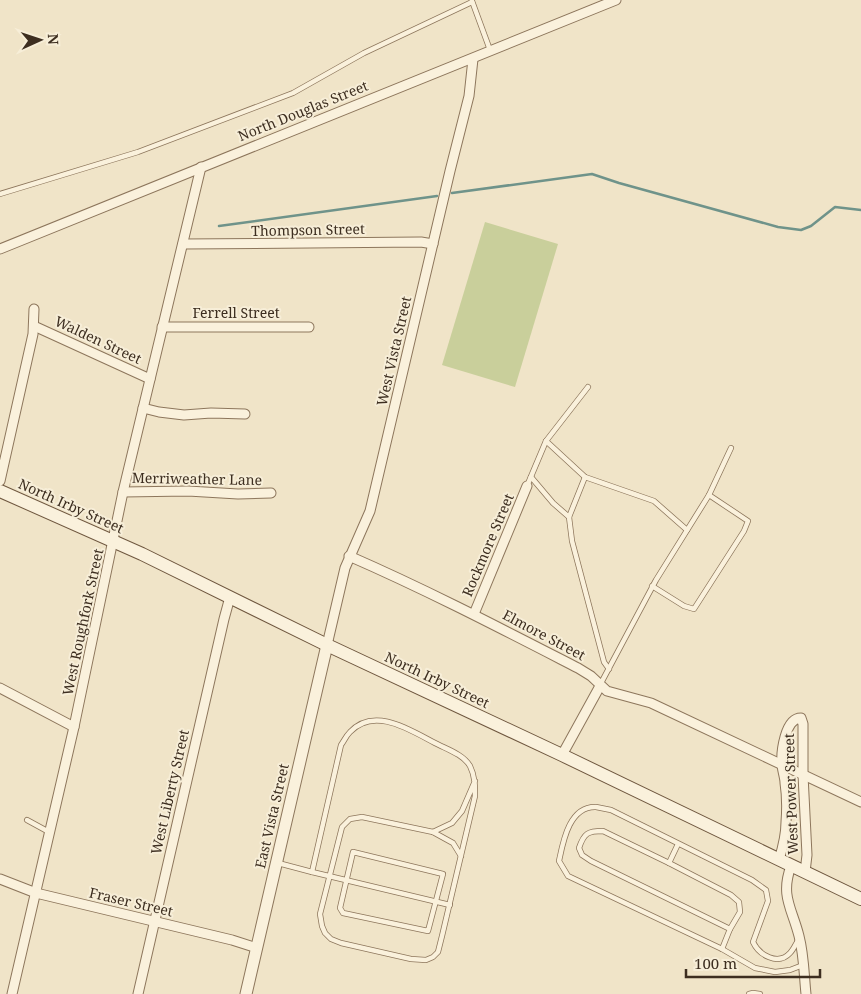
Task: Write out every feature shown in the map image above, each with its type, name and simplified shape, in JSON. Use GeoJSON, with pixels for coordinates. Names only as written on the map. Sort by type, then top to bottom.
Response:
{"type":"FeatureCollection","features":[{"type":"Feature","properties":{"kind":"main road","name":"North Irby Street"},"geometry":{"type":"LineString","coordinates":[[0,491],[114,541],[327,645],[562,755],[861,899]]}},
{"type":"Feature","properties":{"kind":"street","name":"North Douglas Street"},"geometry":{"type":"LineString","coordinates":[[0,249],[616,0]]}},
{"type":"Feature","properties":{"kind":"street","name":"West Vista Street"},"geometry":{"type":"LineString","coordinates":[[327,645],[349,556],[370,511],[469,96],[473,59]]}},
{"type":"Feature","properties":{"kind":"street","name":"West Roughfork Street"},"geometry":{"type":"LineString","coordinates":[[12,994],[74,727],[123,492],[201,168]]}},
{"type":"Feature","properties":{"kind":"street","name":"Thompson Street"},"geometry":{"type":"LineString","coordinates":[[183,244],[420,242],[434,244]]}},
{"type":"Feature","properties":{"kind":"street"},"geometry":{"type":"LineString","coordinates":[[0,481],[34,326],[34,310]]}},
{"type":"Feature","properties":{"kind":"street","name":"Walden Street"},"geometry":{"type":"LineString","coordinates":[[34,326],[150,379]]}},
{"type":"Feature","properties":{"kind":"street","name":"Ferrell Street"},"geometry":{"type":"LineString","coordinates":[[162,327],[309,327]]}},
{"type":"Feature","properties":{"kind":"street"},"geometry":{"type":"LineString","coordinates":[[143,408],[184,415],[224,412],[245,414]]}},
{"type":"Feature","properties":{"kind":"street","name":"Rockmore Street"},"geometry":{"type":"LineString","coordinates":[[474,614],[527,486]]}},
{"type":"Feature","properties":{"kind":"street","name":"Merriweather Lane"},"geometry":{"type":"LineString","coordinates":[[123,492],[271,493]]}},
{"type":"Feature","properties":{"kind":"street","name":"Elmore Street"},"geometry":{"type":"LineString","coordinates":[[349,556],[409,582],[578,668],[591,676],[608,692],[651,703],[861,802]]}},
{"type":"Feature","properties":{"kind":"street","name":"West Liberty Street"},"geometry":{"type":"LineString","coordinates":[[138,994],[221,628],[230,597]]}},
{"type":"Feature","properties":{"kind":"street","name":"East Vista Street"},"geometry":{"type":"LineString","coordinates":[[246,994],[327,645]]}},
{"type":"Feature","properties":{"kind":"street"},"geometry":{"type":"LineString","coordinates":[[562,755],[600,686]]}},
{"type":"Feature","properties":{"kind":"street"},"geometry":{"type":"LineString","coordinates":[[0,688],[74,727]]}},
{"type":"Feature","properties":{"kind":"street","name":"West Power Street"},"geometry":{"type":"LineString","coordinates":[[779,860],[784,848],[786,822],[785,782],[782,765],[786,732],[789,725],[795,719],[801,718],[803,724],[803,775],[807,855],[805,872]]}},
{"type":"Feature","properties":{"kind":"street"},"geometry":{"type":"LineString","coordinates":[[791,866],[786,879],[786,897],[800,937],[806,994]]}},
{"type":"Feature","properties":{"kind":"street","name":"Fraser Street"},"geometry":{"type":"LineString","coordinates":[[0,879],[36,893],[232,940],[257,948]]}},
{"type":"Feature","properties":{"kind":"lane"},"geometry":{"type":"LineString","coordinates":[[0,194],[138,152],[293,93],[364,53],[472,1],[490,52]]}},
{"type":"Feature","properties":{"kind":"lane"},"geometry":{"type":"LineString","coordinates":[[527,486],[546,441],[588,387]]}},
{"type":"Feature","properties":{"kind":"lane"},"geometry":{"type":"LineString","coordinates":[[546,441],[586,477],[654,501],[687,530]]}},
{"type":"Feature","properties":{"kind":"lane"},"geometry":{"type":"LineString","coordinates":[[600,686],[652,586],[709,495],[731,448]]}},
{"type":"Feature","properties":{"kind":"lane"},"geometry":{"type":"LineString","coordinates":[[531,477],[553,503],[569,516]]}},
{"type":"Feature","properties":{"kind":"lane"},"geometry":{"type":"LineString","coordinates":[[586,477],[569,516],[572,541],[604,662],[608,669]]}},
{"type":"Feature","properties":{"kind":"lane"},"geometry":{"type":"LineString","coordinates":[[652,586],[684,606],[694,609],[744,531],[748,521],[709,495]]}},
{"type":"Feature","properties":{"kind":"lane"},"geometry":{"type":"LineString","coordinates":[[312,872],[341,745],[350,732],[361,724],[376,720],[392,722],[457,754],[469,765],[475,781],[475,796],[450,905],[438,952],[426,960],[411,959],[331,939],[322,926],[320,914],[342,827],[350,819],[362,817],[433,832],[453,843],[461,856]]}},
{"type":"Feature","properties":{"kind":"lane"},"geometry":{"type":"LineString","coordinates":[[433,832],[452,823],[462,812],[475,781]]}},
{"type":"Feature","properties":{"kind":"lane"},"geometry":{"type":"LineString","coordinates":[[800,937],[790,954],[778,959],[764,956],[756,949],[753,942],[768,901],[766,890],[752,880],[611,810],[594,807],[584,810],[572,819],[563,843],[559,861],[568,876],[722,948],[755,968],[775,972],[790,970],[804,965]]}},
{"type":"Feature","properties":{"kind":"lane"},"geometry":{"type":"LineString","coordinates":[[27,820],[50,832]]}},
{"type":"Feature","properties":{"kind":"lane"},"geometry":{"type":"LineString","coordinates":[[722,948],[740,912],[739,902],[731,895],[603,831],[592,831],[582,837],[579,848],[582,855],[592,862],[730,929]]}},
{"type":"Feature","properties":{"kind":"lane"},"geometry":{"type":"LineString","coordinates":[[669,863],[678,844]]}},
{"type":"Feature","properties":{"kind":"lane"},"geometry":{"type":"LineString","coordinates":[[353,852],[443,874],[436,902],[428,931],[343,913],[340,908],[353,852]]}},
{"type":"Feature","properties":{"kind":"lane"},"geometry":{"type":"LineString","coordinates":[[277,863],[450,905]]}},
{"type":"Feature","properties":{"kind":"lane"},"geometry":{"type":"LineString","coordinates":[[749,994],[760,994]]}},
{"type":"Feature","properties":{"kind":"green space"},"geometry":{"type":"Polygon","coordinates":[[[485,222],[558,244],[515,387],[442,365],[485,222]]]}},
{"type":"Feature","properties":{"kind":"waterway"},"geometry":{"type":"LineString","coordinates":[[452,193],[592,174],[778,227],[801,230],[811,226],[835,207],[861,210]]}},
{"type":"Feature","properties":{"kind":"waterway"},"geometry":{"type":"LineString","coordinates":[[219,226],[437,196]]}}]}
